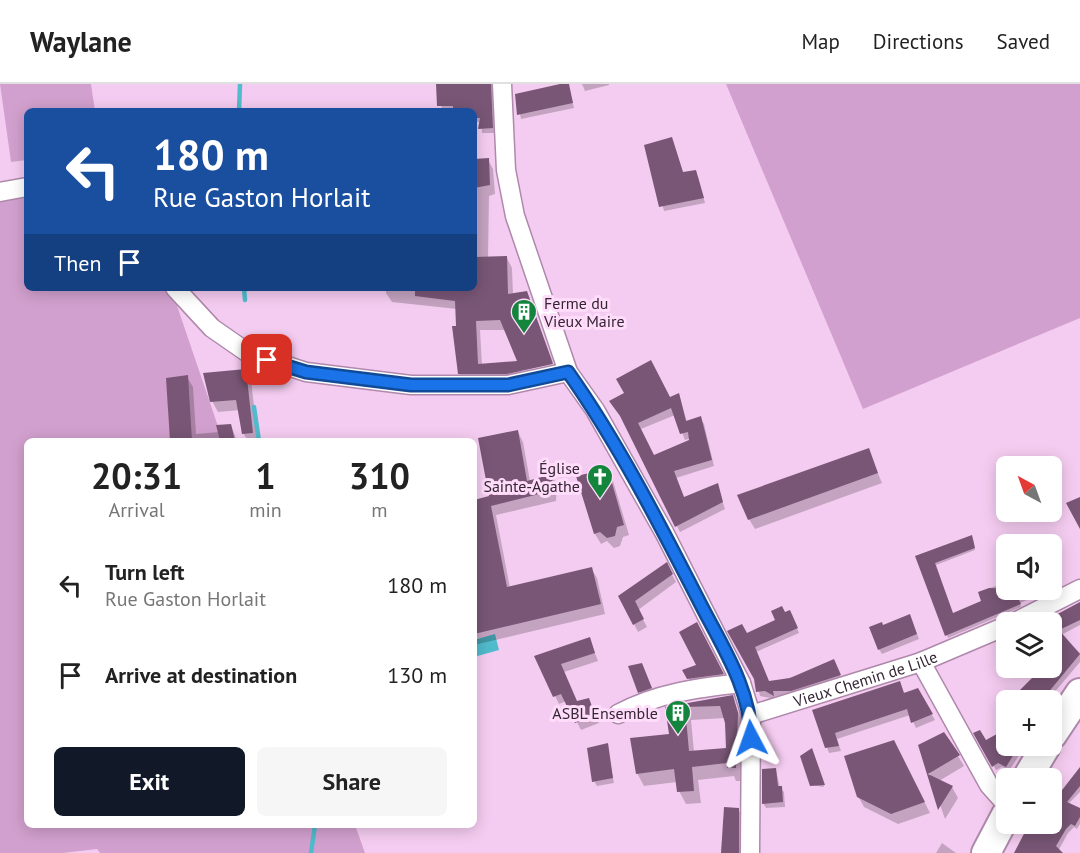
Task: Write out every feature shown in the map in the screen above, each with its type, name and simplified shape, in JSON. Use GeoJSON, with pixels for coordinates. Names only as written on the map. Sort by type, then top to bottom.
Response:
{"type":"FeatureCollection","features":[{"type":"Feature","properties":{"kind":"main road"},"geometry":{"type":"LineString","coordinates":[[1062,720],[1080,693]]}},
{"type":"Feature","properties":{"kind":"main road"},"geometry":{"type":"LineString","coordinates":[[986,853],[996,834]]}},
{"type":"Feature","properties":{"kind":"street"},"geometry":{"type":"LineString","coordinates":[[502,84],[507,170],[515,216],[568,372],[595,410],[664,532],[741,683],[751,716],[750,853]]}},
{"type":"Feature","properties":{"kind":"street"},"geometry":{"type":"LineString","coordinates":[[0,192],[24,188]]}},
{"type":"Feature","properties":{"kind":"street"},"geometry":{"type":"LineString","coordinates":[[178,291],[212,328],[248,354],[306,372],[411,385],[508,385],[568,372]]}},
{"type":"Feature","properties":{"kind":"street"},"geometry":{"type":"LineString","coordinates":[[1035,612],[1080,589]]}},
{"type":"Feature","properties":{"kind":"street","name":"Vieux Chemin de Lille"},"geometry":{"type":"LineString","coordinates":[[751,716],[921,662],[996,630]]}},
{"type":"Feature","properties":{"kind":"street","name":"Vieux Chemin de Lille"},"geometry":{"type":"LineString","coordinates":[[921,662],[989,785],[996,793]]}},
{"type":"Feature","properties":{"kind":"street"},"geometry":{"type":"LineString","coordinates":[[618,714],[637,704],[682,690],[741,683]]}},
{"type":"Feature","properties":{"kind":"shaded area"},"geometry":{"type":"Polygon","coordinates":[[[0,84],[91,84],[95,108],[24,108],[24,160],[11,162],[0,84]]]}},
{"type":"Feature","properties":{"kind":"shaded area"},"geometry":{"type":"Polygon","coordinates":[[[726,84],[1080,84],[1080,318],[863,409],[726,84]]]}},
{"type":"Feature","properties":{"kind":"shaded area"},"geometry":{"type":"Polygon","coordinates":[[[24,189],[24,291],[172,291],[222,438],[24,438],[24,828],[356,828],[365,853],[100,853],[97,849],[63,853],[0,853],[0,193],[24,189]]]}},
{"type":"Feature","properties":{"kind":"water"},"geometry":{"type":"Polygon","coordinates":[[[495,634],[499,650],[477,656],[477,639],[495,634]]]}},
{"type":"Feature","properties":{"kind":"building"},"geometry":{"type":"Polygon","coordinates":[[[436,84],[491,84],[493,128],[478,129],[480,118],[477,118],[477,108],[437,106],[436,84]]]}},
{"type":"Feature","properties":{"kind":"building"},"geometry":{"type":"Polygon","coordinates":[[[569,84],[573,103],[517,115],[515,94],[569,84]]]}},
{"type":"Feature","properties":{"kind":"building"},"geometry":{"type":"Polygon","coordinates":[[[672,137],[683,172],[696,170],[704,198],[659,207],[644,145],[672,137]]]}},
{"type":"Feature","properties":{"kind":"building"},"geometry":{"type":"Polygon","coordinates":[[[489,158],[490,185],[477,187],[477,159],[489,158]]]}},
{"type":"Feature","properties":{"kind":"building","name":"Ferme du Vieux Maire"},"geometry":{"type":"Polygon","coordinates":[[[507,256],[508,294],[527,291],[553,364],[507,374],[458,374],[452,326],[456,326],[455,301],[415,296],[415,291],[477,291],[477,257],[507,256]],[[500,320],[476,321],[478,364],[517,361],[500,320]]]}},
{"type":"Feature","properties":{"kind":"building"},"geometry":{"type":"Polygon","coordinates":[[[651,360],[670,397],[679,393],[686,421],[701,416],[712,460],[674,471],[684,497],[718,483],[723,502],[675,527],[620,416],[609,401],[624,393],[616,379],[651,360]],[[671,408],[638,423],[654,455],[689,440],[688,432],[680,434],[671,408]]]}},
{"type":"Feature","properties":{"kind":"building"},"geometry":{"type":"Polygon","coordinates":[[[246,369],[253,433],[242,434],[236,400],[210,402],[203,373],[246,369]]]}},
{"type":"Feature","properties":{"kind":"building"},"geometry":{"type":"Polygon","coordinates":[[[188,375],[192,438],[170,438],[166,378],[188,375]]]}},
{"type":"Feature","properties":{"kind":"building"},"geometry":{"type":"Polygon","coordinates":[[[231,424],[234,438],[219,438],[216,425],[231,424]]]}},
{"type":"Feature","properties":{"kind":"building"},"geometry":{"type":"Polygon","coordinates":[[[518,430],[527,481],[553,474],[551,491],[491,506],[507,587],[592,567],[601,604],[477,633],[477,499],[489,496],[478,438],[518,430]]]}},
{"type":"Feature","properties":{"kind":"building"},"geometry":{"type":"Polygon","coordinates":[[[869,448],[878,473],[748,520],[737,495],[869,448]]]}},
{"type":"Feature","properties":{"kind":"building","name":"Église Sainte-Agathe"},"geometry":{"type":"Polygon","coordinates":[[[608,469],[624,525],[617,527],[615,536],[607,538],[600,532],[594,534],[576,476],[608,469]]]}},
{"type":"Feature","properties":{"kind":"building"},"geometry":{"type":"Polygon","coordinates":[[[1080,497],[1080,529],[1066,503],[1080,497]]]}},
{"type":"Feature","properties":{"kind":"building"},"geometry":{"type":"Polygon","coordinates":[[[972,535],[975,548],[935,563],[953,613],[981,601],[978,592],[989,588],[996,588],[996,600],[1019,600],[1021,604],[1002,612],[996,612],[996,615],[945,636],[915,556],[972,535]]]}},
{"type":"Feature","properties":{"kind":"building"},"geometry":{"type":"Polygon","coordinates":[[[667,562],[673,574],[635,601],[644,619],[633,625],[618,596],[667,562]]]}},
{"type":"Feature","properties":{"kind":"building"},"geometry":{"type":"Polygon","coordinates":[[[1080,602],[1080,620],[1062,629],[1061,612],[1080,602]]]}},
{"type":"Feature","properties":{"kind":"building"},"geometry":{"type":"Polygon","coordinates":[[[782,606],[785,612],[790,610],[798,628],[755,647],[769,681],[790,678],[834,659],[841,675],[791,691],[773,691],[774,696],[765,691],[756,692],[754,679],[727,631],[742,624],[747,633],[775,620],[771,611],[782,606]]]}},
{"type":"Feature","properties":{"kind":"building"},"geometry":{"type":"Polygon","coordinates":[[[910,614],[917,634],[878,650],[869,627],[882,622],[883,625],[910,614]]]}},
{"type":"Feature","properties":{"kind":"building"},"geometry":{"type":"Polygon","coordinates":[[[697,622],[724,674],[687,679],[682,670],[696,665],[679,632],[697,622]]]}},
{"type":"Feature","properties":{"kind":"building"},"geometry":{"type":"Polygon","coordinates":[[[1062,633],[1080,654],[1062,676],[1062,633]]]}},
{"type":"Feature","properties":{"kind":"building"},"geometry":{"type":"Polygon","coordinates":[[[590,637],[595,653],[561,664],[577,701],[589,698],[595,715],[575,723],[561,694],[553,697],[534,656],[590,637]]]}},
{"type":"Feature","properties":{"kind":"building"},"geometry":{"type":"Polygon","coordinates":[[[642,663],[652,688],[638,693],[628,666],[642,663]]]}},
{"type":"Feature","properties":{"kind":"building"},"geometry":{"type":"Polygon","coordinates":[[[1032,678],[1060,678],[1050,690],[1020,690],[1032,678]]]}},
{"type":"Feature","properties":{"kind":"building"},"geometry":{"type":"Polygon","coordinates":[[[900,681],[904,693],[918,688],[933,714],[911,723],[907,709],[835,733],[839,746],[825,748],[812,710],[900,681]]]}},
{"type":"Feature","properties":{"kind":"building","name":"ASBL Ensemble"},"geometry":{"type":"Polygon","coordinates":[[[733,695],[738,713],[736,768],[727,768],[727,763],[692,767],[694,791],[677,792],[674,769],[636,774],[630,738],[669,734],[665,707],[733,695]],[[720,706],[685,707],[689,751],[726,748],[725,723],[720,706]]]}},
{"type":"Feature","properties":{"kind":"building"},"geometry":{"type":"Polygon","coordinates":[[[980,730],[986,740],[996,734],[996,756],[1013,756],[1006,767],[998,763],[992,767],[973,733],[980,730]]]}},
{"type":"Feature","properties":{"kind":"building"},"geometry":{"type":"Polygon","coordinates":[[[944,732],[960,755],[928,774],[953,786],[938,810],[918,745],[944,732]]]}},
{"type":"Feature","properties":{"kind":"building"},"geometry":{"type":"Polygon","coordinates":[[[894,740],[925,802],[891,814],[857,797],[844,756],[894,740]]]}},
{"type":"Feature","properties":{"kind":"building"},"geometry":{"type":"Polygon","coordinates":[[[608,743],[613,778],[592,782],[587,748],[608,743]]]}},
{"type":"Feature","properties":{"kind":"building"},"geometry":{"type":"Polygon","coordinates":[[[812,748],[825,785],[810,786],[800,756],[812,748]]]}},
{"type":"Feature","properties":{"kind":"building"},"geometry":{"type":"Polygon","coordinates":[[[1080,767],[1080,786],[1067,802],[1080,808],[1080,817],[1075,826],[1071,824],[1066,829],[1056,846],[1063,853],[1014,853],[1024,834],[1062,834],[1062,790],[1080,767]]]}},
{"type":"Feature","properties":{"kind":"building"},"geometry":{"type":"Polygon","coordinates":[[[776,768],[778,786],[782,786],[783,802],[762,804],[762,769],[776,768]]]}},
{"type":"Feature","properties":{"kind":"building"},"geometry":{"type":"Polygon","coordinates":[[[724,807],[739,808],[739,853],[721,853],[724,807]]]}},
{"type":"Feature","properties":{"kind":"waterway"},"geometry":{"type":"LineString","coordinates":[[239,108],[240,84]]}},
{"type":"Feature","properties":{"kind":"waterway"},"geometry":{"type":"LineString","coordinates":[[244,291],[245,300]]}},
{"type":"Feature","properties":{"kind":"waterway"},"geometry":{"type":"LineString","coordinates":[[254,407],[259,438]]}},
{"type":"Feature","properties":{"kind":"waterway"},"geometry":{"type":"LineString","coordinates":[[311,853],[315,828]]}},
{"type":"Feature","properties":{"kind":"place","name":"Ferme du Vieux Maire"},"geometry":{"type":"Point","coordinates":[524,335]}},
{"type":"Feature","properties":{"kind":"place","name":"Église Sainte-Agathe"},"geometry":{"type":"Point","coordinates":[600,500]}},
{"type":"Feature","properties":{"kind":"place","name":"ASBL Ensemble"},"geometry":{"type":"Point","coordinates":[678,736]}},
{"type":"Feature","properties":{"kind":"route"},"geometry":{"type":"LineString","coordinates":[[267,360],[306,372],[411,385],[508,385],[568,372],[595,410],[664,532],[741,683],[751,716],[751,738]]}}]}
